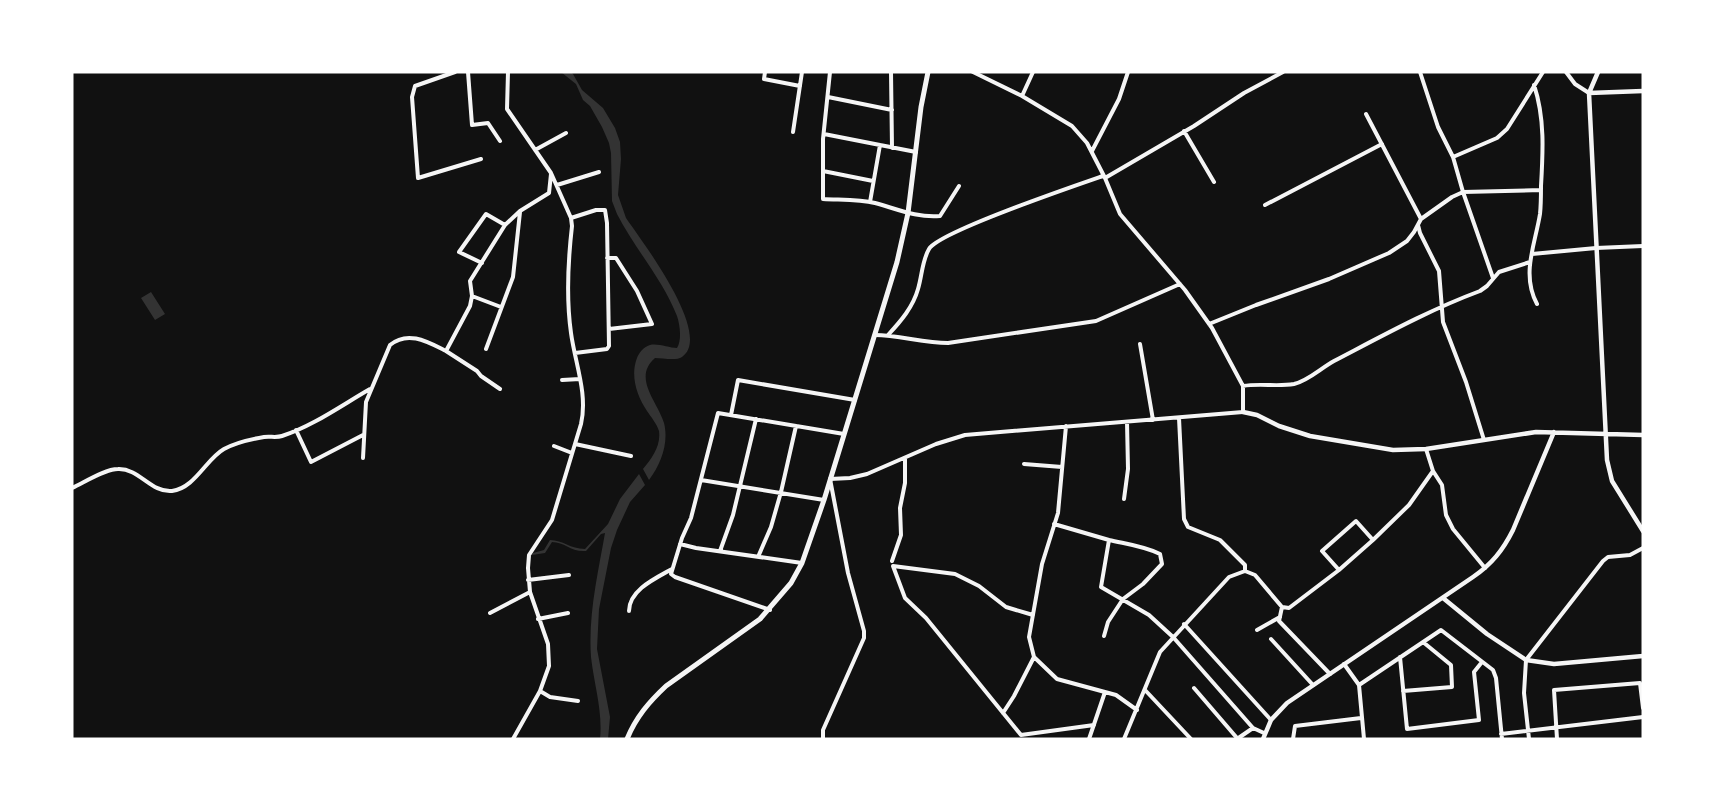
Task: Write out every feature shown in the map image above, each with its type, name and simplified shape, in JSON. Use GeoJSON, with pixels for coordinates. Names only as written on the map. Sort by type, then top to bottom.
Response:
{"type":"FeatureCollection","features":[{"type":"Feature","properties":{"kind":"main road"},"geometry":{"type":"LineString","coordinates":[[627,739],[645,707],[655,696],[770,610],[791,584],[802,563],[824,500],[897,262],[908,213],[921,107],[928,72]]}},
{"type":"Feature","properties":{"kind":"street"},"geometry":{"type":"LineString","coordinates":[[456,72],[415,86],[412,97],[418,178],[481,159]]}},
{"type":"Feature","properties":{"kind":"street"},"geometry":{"type":"LineString","coordinates":[[468,72],[472,125],[488,123],[500,141]]}},
{"type":"Feature","properties":{"kind":"street"},"geometry":{"type":"LineString","coordinates":[[508,72],[507,109],[551,174],[571,218],[568,260],[570,332],[583,399],[583,413],[552,520],[529,555],[530,592],[548,644],[549,666],[540,691],[513,739]]}},
{"type":"Feature","properties":{"kind":"street"},"geometry":{"type":"LineString","coordinates":[[765,72],[764,79],[800,86]]}},
{"type":"Feature","properties":{"kind":"street"},"geometry":{"type":"LineString","coordinates":[[793,132],[802,72]]}},
{"type":"Feature","properties":{"kind":"street"},"geometry":{"type":"LineString","coordinates":[[831,72],[824,134],[823,199],[870,202],[908,213],[928,217],[940,216],[960,186]]}},
{"type":"Feature","properties":{"kind":"street"},"geometry":{"type":"LineString","coordinates":[[891,72],[892,148]]}},
{"type":"Feature","properties":{"kind":"street"},"geometry":{"type":"LineString","coordinates":[[973,72],[1022,96],[1072,126],[1086,143],[1120,213],[1180,284],[1209,324],[1243,386],[1243,412]]}},
{"type":"Feature","properties":{"kind":"street"},"geometry":{"type":"LineString","coordinates":[[1022,96],[1033,72]]}},
{"type":"Feature","properties":{"kind":"street"},"geometry":{"type":"LineString","coordinates":[[1091,152],[1119,99],[1128,72]]}},
{"type":"Feature","properties":{"kind":"street"},"geometry":{"type":"LineString","coordinates":[[888,335],[904,319],[918,290],[923,265],[930,247],[994,216],[1104,177],[1283,72]]}},
{"type":"Feature","properties":{"kind":"street"},"geometry":{"type":"LineString","coordinates":[[1420,72],[1438,127],[1453,157],[1494,279]]}},
{"type":"Feature","properties":{"kind":"street"},"geometry":{"type":"LineString","coordinates":[[1453,157],[1497,138],[1507,129],[1544,72]]}},
{"type":"Feature","properties":{"kind":"street"},"geometry":{"type":"LineString","coordinates":[[1566,72],[1575,84],[1589,93],[1643,91]]}},
{"type":"Feature","properties":{"kind":"street"},"geometry":{"type":"LineString","coordinates":[[1598,72],[1589,93],[1607,460],[1612,481],[1643,531]]}},
{"type":"Feature","properties":{"kind":"street"},"geometry":{"type":"LineString","coordinates":[[1534,85],[1542,117],[1541,190],[1540,212],[1530,262],[1529,280],[1531,293],[1537,304]]}},
{"type":"Feature","properties":{"kind":"street"},"geometry":{"type":"LineString","coordinates":[[828,97],[892,110]]}},
{"type":"Feature","properties":{"kind":"street"},"geometry":{"type":"LineString","coordinates":[[1366,114],[1421,219]]}},
{"type":"Feature","properties":{"kind":"street"},"geometry":{"type":"LineString","coordinates":[[1184,131],[1214,182]]}},
{"type":"Feature","properties":{"kind":"street"},"geometry":{"type":"LineString","coordinates":[[535,150],[566,133]]}},
{"type":"Feature","properties":{"kind":"street"},"geometry":{"type":"LineString","coordinates":[[824,134],[916,152]]}},
{"type":"Feature","properties":{"kind":"street"},"geometry":{"type":"LineString","coordinates":[[1265,205],[1382,144]]}},
{"type":"Feature","properties":{"kind":"street"},"geometry":{"type":"LineString","coordinates":[[870,202],[880,146]]}},
{"type":"Feature","properties":{"kind":"street"},"geometry":{"type":"LineString","coordinates":[[823,171],[873,181]]}},
{"type":"Feature","properties":{"kind":"street"},"geometry":{"type":"LineString","coordinates":[[557,185],[599,172]]}},
{"type":"Feature","properties":{"kind":"street"},"geometry":{"type":"LineString","coordinates":[[446,351],[470,306],[472,296],[470,281],[505,225],[520,211],[549,193],[551,174]]}},
{"type":"Feature","properties":{"kind":"street"},"geometry":{"type":"LineString","coordinates":[[1209,324],[1329,279],[1389,253],[1407,241],[1421,219],[1463,192],[1541,190]]}},
{"type":"Feature","properties":{"kind":"street"},"geometry":{"type":"LineString","coordinates":[[571,218],[596,210],[605,210],[607,223],[610,340],[608,349],[575,353]]}},
{"type":"Feature","properties":{"kind":"street"},"geometry":{"type":"LineString","coordinates":[[486,349],[513,277],[520,211]]}},
{"type":"Feature","properties":{"kind":"street"},"geometry":{"type":"LineString","coordinates":[[482,263],[459,252],[486,214],[505,225]]}},
{"type":"Feature","properties":{"kind":"street"},"geometry":{"type":"LineString","coordinates":[[1418,224],[1420,233],[1439,271],[1443,322],[1484,440]]}},
{"type":"Feature","properties":{"kind":"street"},"geometry":{"type":"LineString","coordinates":[[1532,254],[1643,246]]}},
{"type":"Feature","properties":{"kind":"street"},"geometry":{"type":"LineString","coordinates":[[607,258],[616,258],[637,291],[652,324],[609,329]]}},
{"type":"Feature","properties":{"kind":"street"},"geometry":{"type":"LineString","coordinates":[[1243,386],[1294,384],[1302,381],[1334,361],[1441,306],[1480,291],[1499,272],[1530,262]]}},
{"type":"Feature","properties":{"kind":"street"},"geometry":{"type":"LineString","coordinates":[[875,335],[948,344],[1096,321],[1180,284]]}},
{"type":"Feature","properties":{"kind":"street"},"geometry":{"type":"LineString","coordinates":[[472,296],[501,307]]}},
{"type":"Feature","properties":{"kind":"street"},"geometry":{"type":"LineString","coordinates":[[363,458],[366,402],[390,345],[397,340],[415,338],[425,340],[446,351],[500,388]]}},
{"type":"Feature","properties":{"kind":"street"},"geometry":{"type":"LineString","coordinates":[[1140,344],[1153,420]]}},
{"type":"Feature","properties":{"kind":"street"},"geometry":{"type":"LineString","coordinates":[[562,380],[580,379]]}},
{"type":"Feature","properties":{"kind":"street"},"geometry":{"type":"LineString","coordinates":[[730,415],[738,380],[855,400]]}},
{"type":"Feature","properties":{"kind":"street"},"geometry":{"type":"LineString","coordinates":[[72,488],[120,468],[137,473],[159,489],[171,491],[189,482],[219,452],[260,438],[279,437],[296,430],[370,389]]}},
{"type":"Feature","properties":{"kind":"street"},"geometry":{"type":"LineString","coordinates":[[823,739],[823,730],[864,638],[848,573],[830,479],[867,474],[936,444],[965,435],[1243,412],[1257,415],[1279,426],[1310,436],[1393,450],[1426,449],[1526,433],[1643,435]]}},
{"type":"Feature","properties":{"kind":"street"},"geometry":{"type":"LineString","coordinates":[[770,610],[671,574],[691,518],[718,413],[844,434]]}},
{"type":"Feature","properties":{"kind":"street"},"geometry":{"type":"LineString","coordinates":[[1179,418],[1184,519],[1188,526],[1220,540],[1245,565],[1245,571]]}},
{"type":"Feature","properties":{"kind":"street"},"geometry":{"type":"LineString","coordinates":[[720,551],[734,515],[756,419]]}},
{"type":"Feature","properties":{"kind":"street"},"geometry":{"type":"LineString","coordinates":[[1124,499],[1128,469],[1127,422]]}},
{"type":"Feature","properties":{"kind":"street"},"geometry":{"type":"LineString","coordinates":[[758,557],[771,527],[796,426]]}},
{"type":"Feature","properties":{"kind":"street"},"geometry":{"type":"LineString","coordinates":[[1066,426],[1058,513],[1042,564],[1029,637],[1034,657],[1057,679],[1116,695],[1137,710]]}},
{"type":"Feature","properties":{"kind":"street"},"geometry":{"type":"LineString","coordinates":[[296,430],[311,462],[364,435]]}},
{"type":"Feature","properties":{"kind":"street"},"geometry":{"type":"LineString","coordinates":[[1109,540],[1101,587],[1149,615],[1173,637],[1252,728],[1264,736],[1271,720],[1287,703],[1493,562],[1507,543],[1554,432]]}},
{"type":"Feature","properties":{"kind":"street"},"geometry":{"type":"LineString","coordinates":[[575,444],[631,456]]}},
{"type":"Feature","properties":{"kind":"street"},"geometry":{"type":"LineString","coordinates":[[554,446],[572,453]]}},
{"type":"Feature","properties":{"kind":"street"},"geometry":{"type":"LineString","coordinates":[[1426,449],[1433,471],[1442,485],[1446,515],[1453,529],[1485,569]]}},
{"type":"Feature","properties":{"kind":"street"},"geometry":{"type":"LineString","coordinates":[[892,561],[901,535],[900,508],[905,483],[906,458]]}},
{"type":"Feature","properties":{"kind":"street"},"geometry":{"type":"LineString","coordinates":[[1024,464],[1062,466]]}},
{"type":"Feature","properties":{"kind":"street"},"geometry":{"type":"LineString","coordinates":[[1124,739],[1160,652],[1229,577],[1245,571],[1255,575],[1282,607],[1288,608],[1339,570],[1373,540],[1409,505],[1433,471]]}},
{"type":"Feature","properties":{"kind":"street"},"geometry":{"type":"LineString","coordinates":[[701,480],[824,500]]}},
{"type":"Feature","properties":{"kind":"street"},"geometry":{"type":"LineString","coordinates":[[1339,570],[1322,551],[1356,521],[1373,540]]}},
{"type":"Feature","properties":{"kind":"street"},"geometry":{"type":"LineString","coordinates":[[1054,524],[1109,540],[1148,548],[1160,554],[1162,564],[1143,584],[1123,598],[1108,622],[1104,636]]}},
{"type":"Feature","properties":{"kind":"street"},"geometry":{"type":"LineString","coordinates":[[680,544],[802,563]]}},
{"type":"Feature","properties":{"kind":"street"},"geometry":{"type":"LineString","coordinates":[[1528,739],[1524,693],[1526,660],[1603,561],[1608,557],[1630,555],[1643,548]]}},
{"type":"Feature","properties":{"kind":"street"},"geometry":{"type":"LineString","coordinates":[[1033,615],[1006,607],[979,586],[955,574],[893,566],[906,598],[926,618],[1021,735],[1094,725]]}},
{"type":"Feature","properties":{"kind":"street"},"geometry":{"type":"LineString","coordinates":[[629,611],[631,598],[636,592],[673,568]]}},
{"type":"Feature","properties":{"kind":"street"},"geometry":{"type":"LineString","coordinates":[[528,580],[569,575]]}},
{"type":"Feature","properties":{"kind":"street"},"geometry":{"type":"LineString","coordinates":[[490,613],[530,592]]}},
{"type":"Feature","properties":{"kind":"street"},"geometry":{"type":"LineString","coordinates":[[1443,598],[1487,634],[1526,660],[1554,664],[1643,656]]}},
{"type":"Feature","properties":{"kind":"street"},"geometry":{"type":"LineString","coordinates":[[1282,607],[1279,621],[1330,674]]}},
{"type":"Feature","properties":{"kind":"street"},"geometry":{"type":"LineString","coordinates":[[538,619],[568,613]]}},
{"type":"Feature","properties":{"kind":"street"},"geometry":{"type":"LineString","coordinates":[[1257,630],[1280,616]]}},
{"type":"Feature","properties":{"kind":"street"},"geometry":{"type":"LineString","coordinates":[[1184,624],[1271,720]]}},
{"type":"Feature","properties":{"kind":"street"},"geometry":{"type":"LineString","coordinates":[[1359,685],[1441,630],[1493,670],[1496,678],[1501,736],[1528,730],[1643,717]]}},
{"type":"Feature","properties":{"kind":"street"},"geometry":{"type":"LineString","coordinates":[[1271,639],[1313,686]]}},
{"type":"Feature","properties":{"kind":"street"},"geometry":{"type":"LineString","coordinates":[[1403,691],[1452,687],[1451,665],[1422,642]]}},
{"type":"Feature","properties":{"kind":"street"},"geometry":{"type":"LineString","coordinates":[[1003,713],[1034,657]]}},
{"type":"Feature","properties":{"kind":"street"},"geometry":{"type":"LineString","coordinates":[[1400,657],[1407,729],[1479,720],[1474,672],[1482,662]]}},
{"type":"Feature","properties":{"kind":"street"},"geometry":{"type":"LineString","coordinates":[[1344,664],[1359,685],[1364,739]]}},
{"type":"Feature","properties":{"kind":"street"},"geometry":{"type":"LineString","coordinates":[[1557,739],[1554,690],[1640,683],[1643,708]]}},
{"type":"Feature","properties":{"kind":"street"},"geometry":{"type":"LineString","coordinates":[[1194,688],[1237,739],[1252,728]]}},
{"type":"Feature","properties":{"kind":"street"},"geometry":{"type":"LineString","coordinates":[[1145,690],[1191,739]]}},
{"type":"Feature","properties":{"kind":"street"},"geometry":{"type":"LineString","coordinates":[[540,691],[550,697],[578,701]]}},
{"type":"Feature","properties":{"kind":"street"},"geometry":{"type":"LineString","coordinates":[[1089,739],[1105,692]]}},
{"type":"Feature","properties":{"kind":"street"},"geometry":{"type":"LineString","coordinates":[[1293,739],[1295,726],[1361,718]]}},
{"type":"Feature","properties":{"kind":"shaded area"},"geometry":{"type":"Polygon","coordinates":[[[561,72],[573,74],[582,90],[603,108],[615,128],[620,142],[621,159],[618,195],[626,218],[672,288],[689,329],[689,346],[682,357],[655,358],[646,374],[646,382],[661,415],[665,431],[663,453],[649,480],[643,469],[657,447],[659,431],[638,392],[634,379],[635,365],[640,352],[650,345],[677,348],[680,337],[679,324],[664,290],[617,214],[612,201],[611,153],[602,127],[590,106],[583,100],[576,84],[561,72]]]}},
{"type":"Feature","properties":{"kind":"shaded area"},"geometry":{"type":"Polygon","coordinates":[[[151,292],[165,314],[155,320],[141,298],[151,292]]]}},
{"type":"Feature","properties":{"kind":"shaded area"},"geometry":{"type":"Polygon","coordinates":[[[639,474],[645,485],[630,502],[617,530],[611,548],[599,609],[597,649],[610,717],[608,739],[600,739],[598,698],[590,641],[594,594],[605,533],[601,534],[586,551],[552,542],[545,553],[532,555],[544,550],[550,540],[585,549],[608,524],[620,499],[639,474]]]}}]}
